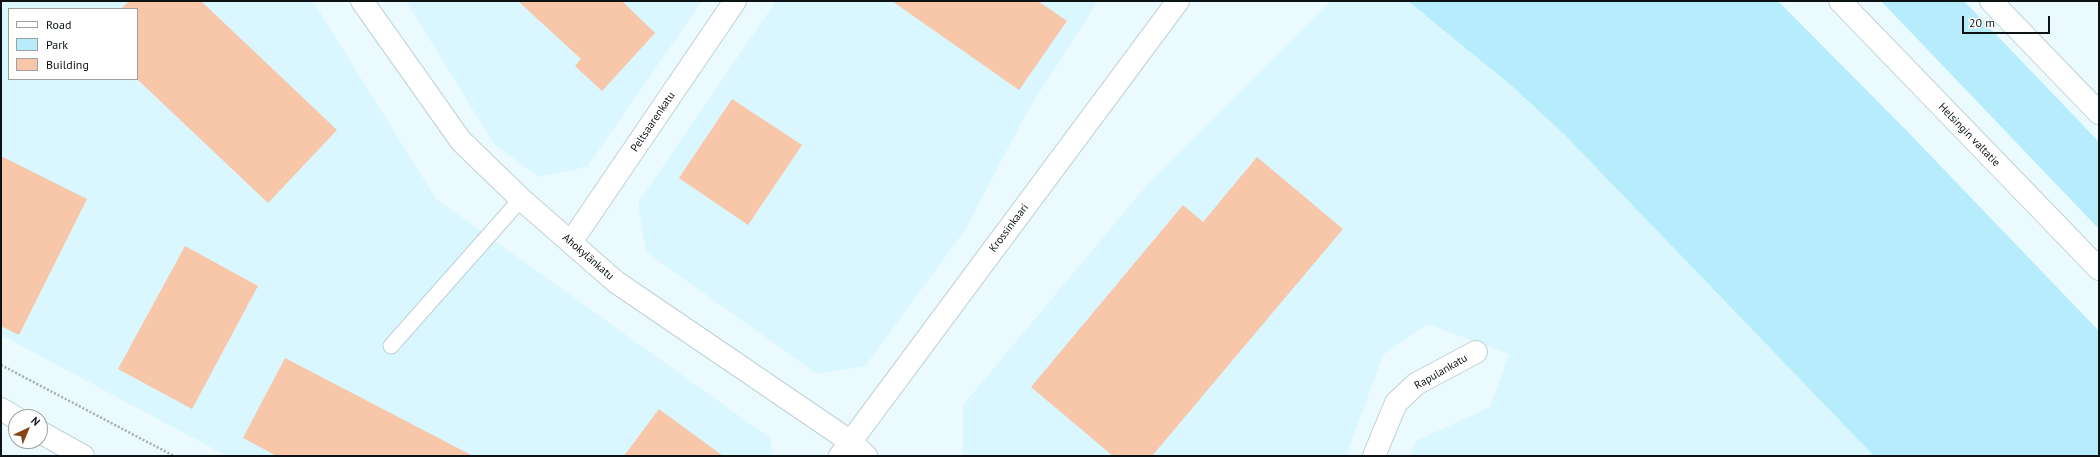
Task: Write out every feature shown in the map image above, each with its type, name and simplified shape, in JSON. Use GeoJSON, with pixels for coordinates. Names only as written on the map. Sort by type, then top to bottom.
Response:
{"type":"FeatureCollection","features":[{"type":"Feature","properties":{"kind":"main road","name":"Ahokylänkatu"},"geometry":{"type":"LineString","coordinates":[[362,1],[460,140],[521,199],[616,282],[853,451]]}},
{"type":"Feature","properties":{"kind":"main road","name":"Peltsaarenkatu"},"geometry":{"type":"LineString","coordinates":[[571,242],[735,1]]}},
{"type":"Feature","properties":{"kind":"main road","name":"Krossinkaari"},"geometry":{"type":"LineString","coordinates":[[853,451],[1178,1]]}},
{"type":"Feature","properties":{"kind":"main road","name":"Helsingin valtatie"},"geometry":{"type":"LineString","coordinates":[[1840,1],[2099,269]]}},
{"type":"Feature","properties":{"kind":"main road"},"geometry":{"type":"LineString","coordinates":[[1991,1],[2099,113]]}},
{"type":"Feature","properties":{"kind":"main road","name":"Rapulankatu"},"geometry":{"type":"LineString","coordinates":[[1374,456],[1396,403],[1416,384],[1476,352]]}},
{"type":"Feature","properties":{"kind":"main road"},"geometry":{"type":"LineString","coordinates":[[48,436],[83,456]]}},
{"type":"Feature","properties":{"kind":"lane"},"geometry":{"type":"LineString","coordinates":[[391,346],[521,199]]}},
{"type":"Feature","properties":{"kind":"path"},"geometry":{"type":"LineString","coordinates":[[1,365],[174,456]]}},
{"type":"Feature","properties":{"kind":"shaded area"},"geometry":{"type":"Polygon","coordinates":[[[1,1],[313,1],[436,199],[770,438],[773,456],[227,456],[1,335],[1,1]]]}},
{"type":"Feature","properties":{"kind":"shaded area"},"geometry":{"type":"Polygon","coordinates":[[[406,1],[702,1],[587,167],[539,177],[494,144],[406,1]]]}},
{"type":"Feature","properties":{"kind":"shaded area"},"geometry":{"type":"Polygon","coordinates":[[[776,1],[1098,1],[1028,110],[965,230],[865,366],[817,374],[646,252],[638,203],[776,1]]]}},
{"type":"Feature","properties":{"kind":"shaded area"},"geometry":{"type":"Polygon","coordinates":[[[1331,1],[1408,1],[1513,87],[1565,135],[1874,456],[1411,456],[1416,441],[1490,407],[1509,354],[1427,324],[1383,355],[1346,456],[963,456],[963,405],[1148,184],[1331,1]]]}},
{"type":"Feature","properties":{"kind":"green space"},"geometry":{"type":"Polygon","coordinates":[[[1408,1],[1778,1],[1905,129],[2099,331],[2099,456],[1874,456],[1565,135],[1513,87],[1408,1]]]}},
{"type":"Feature","properties":{"kind":"green space"},"geometry":{"type":"Polygon","coordinates":[[[1881,1],[1964,1],[2099,142],[2099,229],[1881,1]]]}},
{"type":"Feature","properties":{"kind":"building"},"geometry":{"type":"Polygon","coordinates":[[[129,1],[201,1],[337,130],[268,203],[138,80],[138,8],[122,8],[129,1]]]}},
{"type":"Feature","properties":{"kind":"building"},"geometry":{"type":"Polygon","coordinates":[[[518,1],[622,1],[655,33],[602,91],[575,66],[581,59],[518,1]]]}},
{"type":"Feature","properties":{"kind":"building"},"geometry":{"type":"Polygon","coordinates":[[[892,1],[1038,1],[1067,21],[1019,90],[892,1]]]}},
{"type":"Feature","properties":{"kind":"building"},"geometry":{"type":"Polygon","coordinates":[[[732,99],[802,145],[748,225],[679,178],[732,99]]]}},
{"type":"Feature","properties":{"kind":"building"},"geometry":{"type":"Polygon","coordinates":[[[1,156],[87,199],[19,335],[1,326],[1,156]]]}},
{"type":"Feature","properties":{"kind":"building"},"geometry":{"type":"Polygon","coordinates":[[[1257,157],[1343,229],[1152,456],[1113,456],[1031,387],[1183,205],[1203,222],[1257,157]]]}},
{"type":"Feature","properties":{"kind":"building"},"geometry":{"type":"Polygon","coordinates":[[[185,246],[258,286],[192,409],[118,369],[185,246]]]}},
{"type":"Feature","properties":{"kind":"building"},"geometry":{"type":"Polygon","coordinates":[[[285,358],[473,456],[277,456],[243,438],[285,358]]]}},
{"type":"Feature","properties":{"kind":"building"},"geometry":{"type":"Polygon","coordinates":[[[659,409],[723,456],[624,456],[659,409]]]}}]}
